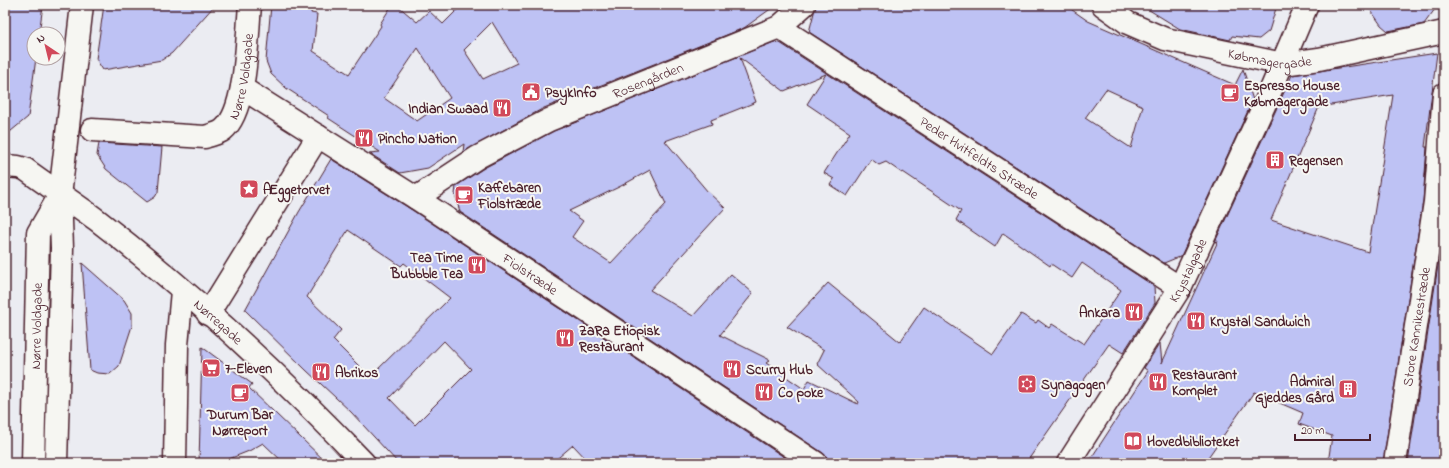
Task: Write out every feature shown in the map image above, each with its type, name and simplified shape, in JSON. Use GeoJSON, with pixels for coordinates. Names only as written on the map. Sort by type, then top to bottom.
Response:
{"type":"FeatureCollection","features":[{"type":"Feature","properties":{"kind":"street","name":"Nørre Voldgade"},"geometry":{"type":"LineString","coordinates":[[56,463],[62,248],[60,194],[82,5]]}},
{"type":"Feature","properties":{"kind":"street","name":"Nørre Voldgade"},"geometry":{"type":"LineString","coordinates":[[92,130],[205,137],[222,130],[236,112],[242,88],[250,5]]}},
{"type":"Feature","properties":{"kind":"street","name":"Rosengården"},"geometry":{"type":"LineString","coordinates":[[416,198],[478,157],[549,120],[778,27],[804,5]]}},
{"type":"Feature","properties":{"kind":"street","name":"Købmagergade"},"geometry":{"type":"LineString","coordinates":[[1103,5],[1128,23],[1165,39],[1282,64],[1319,59],[1444,32]]}},
{"type":"Feature","properties":{"kind":"street","name":"Krystalgade"},"geometry":{"type":"LineString","coordinates":[[1068,463],[1180,288],[1267,99],[1307,5]]}},
{"type":"Feature","properties":{"kind":"street","name":"Peder Hvitfeldts Stræde"},"geometry":{"type":"LineString","coordinates":[[778,27],[1180,288]]}},
{"type":"Feature","properties":{"kind":"street","name":"Fiolstræde"},"geometry":{"type":"LineString","coordinates":[[242,88],[416,198],[816,463]]}},
{"type":"Feature","properties":{"kind":"street","name":"Store Kannikestræde"},"geometry":{"type":"LineString","coordinates":[[1395,463],[1435,202],[1444,94]]}},
{"type":"Feature","properties":{"kind":"street"},"geometry":{"type":"LineString","coordinates":[[208,314],[318,136]]}},
{"type":"Feature","properties":{"kind":"street","name":"Nørregade"},"geometry":{"type":"LineString","coordinates":[[5,166],[18,166],[25,169],[136,251],[208,314],[313,410],[364,463]]}},
{"type":"Feature","properties":{"kind":"street","name":"Nørre Voldgade"},"geometry":{"type":"LineString","coordinates":[[33,463],[38,234],[60,194]]}},
{"type":"Feature","properties":{"kind":"street"},"geometry":{"type":"LineString","coordinates":[[175,463],[177,345],[182,292]]}},
{"type":"Feature","properties":{"kind":"building"},"geometry":{"type":"Polygon","coordinates":[[[5,5],[43,5],[40,26],[26,26],[26,66],[35,66],[28,117],[5,136],[5,5]]]}},
{"type":"Feature","properties":{"kind":"building"},"geometry":{"type":"Polygon","coordinates":[[[104,5],[215,5],[172,53],[162,60],[103,70],[96,59],[104,5]]]}},
{"type":"Feature","properties":{"kind":"building"},"geometry":{"type":"Polygon","coordinates":[[[271,5],[312,5],[311,13],[317,14],[313,51],[349,74],[381,26],[380,24],[392,5],[397,5],[417,22],[429,11],[443,24],[462,5],[776,5],[744,28],[544,108],[463,152],[464,144],[428,168],[400,173],[369,153],[380,152],[286,88],[271,74],[266,61],[271,5]],[[492,22],[464,50],[483,79],[517,63],[492,22]],[[418,48],[384,98],[417,121],[450,98],[418,48]]]}},
{"type":"Feature","properties":{"kind":"building"},"geometry":{"type":"Polygon","coordinates":[[[816,5],[1065,5],[1088,21],[1235,85],[1243,69],[1253,100],[1181,256],[1164,263],[809,32],[816,5]],[[1106,89],[1085,118],[1131,148],[1143,106],[1106,89]]]}},
{"type":"Feature","properties":{"kind":"building"},"geometry":{"type":"Polygon","coordinates":[[[1141,5],[1277,5],[1269,31],[1259,39],[1232,36],[1230,40],[1180,29],[1141,5]]]}},
{"type":"Feature","properties":{"kind":"building"},"geometry":{"type":"Polygon","coordinates":[[[1367,5],[1438,5],[1424,24],[1388,31],[1381,25],[1367,5]]]}},
{"type":"Feature","properties":{"kind":"building"},"geometry":{"type":"Polygon","coordinates":[[[774,42],[780,43],[1154,286],[1155,303],[1123,353],[1109,344],[1026,463],[828,463],[827,457],[823,453],[460,212],[455,194],[456,186],[484,168],[554,131],[774,42]],[[740,58],[756,102],[711,120],[712,124],[665,141],[708,192],[725,208],[650,290],[693,316],[731,274],[753,293],[720,335],[770,360],[766,363],[804,389],[809,380],[858,404],[859,402],[817,364],[824,350],[787,327],[828,283],[900,342],[924,307],[993,354],[1021,314],[1036,323],[1038,320],[1049,328],[1052,324],[1084,344],[1121,290],[1082,263],[1072,278],[1051,264],[1050,266],[1003,233],[995,247],[956,220],[961,211],[886,162],[879,165],[871,159],[847,196],[830,185],[834,179],[824,173],[850,133],[807,104],[826,74],[784,91],[740,58]],[[650,170],[569,211],[583,221],[572,237],[611,263],[666,204],[650,170]]]}},
{"type":"Feature","properties":{"kind":"building"},"geometry":{"type":"Polygon","coordinates":[[[1437,53],[1425,147],[1427,147],[1423,201],[1383,463],[1328,463],[1332,436],[1299,424],[1303,413],[1254,392],[1204,463],[1088,463],[1148,371],[1144,368],[1160,343],[1162,363],[1218,241],[1215,242],[1292,75],[1437,53]],[[1393,95],[1319,107],[1271,220],[1368,252],[1393,95]]]}},
{"type":"Feature","properties":{"kind":"building"},"geometry":{"type":"Polygon","coordinates":[[[99,143],[162,147],[158,192],[155,197],[147,202],[106,169],[97,155],[99,143]]]}},
{"type":"Feature","properties":{"kind":"building"},"geometry":{"type":"Polygon","coordinates":[[[331,159],[409,208],[793,463],[590,463],[573,445],[552,463],[398,463],[351,412],[245,310],[299,212],[331,159]],[[348,230],[307,297],[341,330],[333,340],[370,377],[450,298],[404,263],[401,266],[348,230]],[[444,341],[389,398],[415,425],[471,369],[444,341]]]}},
{"type":"Feature","properties":{"kind":"building"},"geometry":{"type":"Polygon","coordinates":[[[1444,226],[1444,463],[1408,463],[1444,226]]]}},
{"type":"Feature","properties":{"kind":"building"},"geometry":{"type":"Polygon","coordinates":[[[82,263],[124,300],[132,313],[132,326],[119,366],[110,374],[97,373],[90,370],[82,263]]]}},
{"type":"Feature","properties":{"kind":"building"},"geometry":{"type":"Polygon","coordinates":[[[202,347],[252,384],[249,388],[327,463],[284,463],[263,443],[249,451],[229,459],[229,463],[199,463],[202,347]]]}},
{"type":"Feature","properties":{"kind":"place","name":"PsykInfo"},"geometry":{"type":"Point","coordinates":[531,92]}},
{"type":"Feature","properties":{"kind":"place","name":"Espresso House Købmagergade"},"geometry":{"type":"Point","coordinates":[1230,93]}},
{"type":"Feature","properties":{"kind":"place","name":"Indian Swaad"},"geometry":{"type":"Point","coordinates":[502,108]}},
{"type":"Feature","properties":{"kind":"place","name":"Pincho Nation"},"geometry":{"type":"Point","coordinates":[364,138]}},
{"type":"Feature","properties":{"kind":"place","name":"Regensen"},"geometry":{"type":"Point","coordinates":[1275,160]}},
{"type":"Feature","properties":{"kind":"place","name":"Æggetorvet"},"geometry":{"type":"Point","coordinates":[249,189]}},
{"type":"Feature","properties":{"kind":"place","name":"Kaffebaren Fiolstræde"},"geometry":{"type":"Point","coordinates":[464,195]}},
{"type":"Feature","properties":{"kind":"place","name":"Tea Time Bubbble Tea"},"geometry":{"type":"Point","coordinates":[477,265]}},
{"type":"Feature","properties":{"kind":"place","name":"Ankara"},"geometry":{"type":"Point","coordinates":[1134,312]}},
{"type":"Feature","properties":{"kind":"place","name":"Krystal Sandwich"},"geometry":{"type":"Point","coordinates":[1196,321]}},
{"type":"Feature","properties":{"kind":"place","name":"ZaRa Etiopisk Restaurant"},"geometry":{"type":"Point","coordinates":[565,338]}},
{"type":"Feature","properties":{"kind":"place","name":"7-Eleven"},"geometry":{"type":"Point","coordinates":[211,368]}},
{"type":"Feature","properties":{"kind":"place","name":"Scurry Hub"},"geometry":{"type":"Point","coordinates":[732,369]}},
{"type":"Feature","properties":{"kind":"place","name":"Abrikos"},"geometry":{"type":"Point","coordinates":[321,372]}},
{"type":"Feature","properties":{"kind":"place","name":"Restaurant Komplet"},"geometry":{"type":"Point","coordinates":[1158,382]}},
{"type":"Feature","properties":{"kind":"place","name":"Synagogen"},"geometry":{"type":"Point","coordinates":[1027,384]}},
{"type":"Feature","properties":{"kind":"place","name":"Admiral Gjeddes Gård"},"geometry":{"type":"Point","coordinates":[1348,389]}},
{"type":"Feature","properties":{"kind":"place","name":"Co poke"},"geometry":{"type":"Point","coordinates":[764,392]}},
{"type":"Feature","properties":{"kind":"place","name":"Durum Bar Nørreport"},"geometry":{"type":"Point","coordinates":[240,393]}},
{"type":"Feature","properties":{"kind":"place","name":"Hovedbiblioteket"},"geometry":{"type":"Point","coordinates":[1133,441]}}]}
